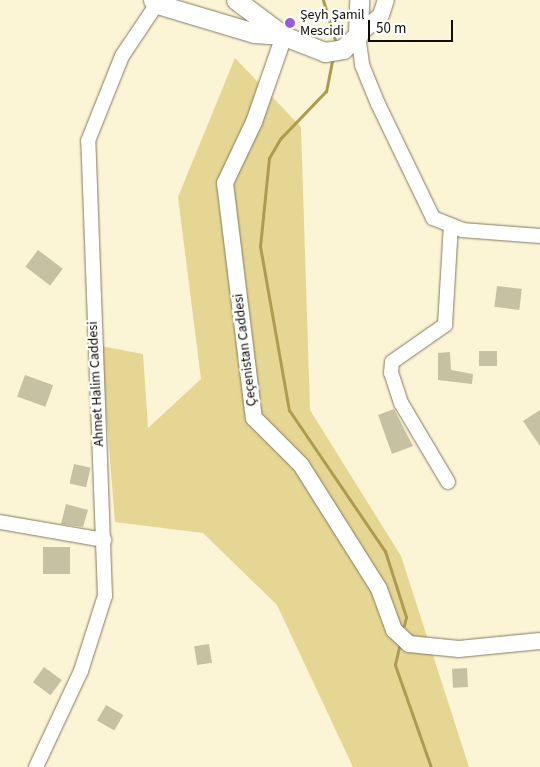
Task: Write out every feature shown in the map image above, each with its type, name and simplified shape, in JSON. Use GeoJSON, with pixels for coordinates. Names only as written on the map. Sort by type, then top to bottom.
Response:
{"type":"FeatureCollection","features":[{"type":"Feature","properties":{"kind":"main road"},"geometry":{"type":"LineString","coordinates":[[236,0],[284,36],[325,52],[343,50],[358,35],[359,0]]}},
{"type":"Feature","properties":{"kind":"main road"},"geometry":{"type":"LineString","coordinates":[[155,2],[254,33],[284,36]]}},
{"type":"Feature","properties":{"kind":"street"},"geometry":{"type":"LineString","coordinates":[[386,0],[381,15],[358,35],[362,65],[378,104],[433,218],[462,230],[540,236]]}},
{"type":"Feature","properties":{"kind":"street","name":"Ahmet Halim Caddesi"},"geometry":{"type":"LineString","coordinates":[[36,767],[81,671],[104,596],[104,540],[88,141],[122,56],[155,2]]}},
{"type":"Feature","properties":{"kind":"street","name":"Çeçenistan Caddesi"},"geometry":{"type":"LineString","coordinates":[[284,36],[254,122],[225,183],[254,418],[301,465],[379,589],[394,630],[409,644],[459,649],[540,641]]}},
{"type":"Feature","properties":{"kind":"street"},"geometry":{"type":"LineString","coordinates":[[448,482],[401,403],[391,373],[392,362],[445,325],[451,226]]}},
{"type":"Feature","properties":{"kind":"street"},"geometry":{"type":"LineString","coordinates":[[0,522],[104,540]]}},
{"type":"Feature","properties":{"kind":"shaded area"},"geometry":{"type":"Polygon","coordinates":[[[235,58],[301,127],[310,410],[401,556],[469,767],[353,767],[277,605],[203,533],[115,522],[101,346],[143,354],[148,428],[201,379],[178,197],[235,58]]]}},
{"type":"Feature","properties":{"kind":"building"},"geometry":{"type":"Polygon","coordinates":[[[38,250],[63,269],[50,285],[25,267],[38,250]]]}},
{"type":"Feature","properties":{"kind":"building"},"geometry":{"type":"Polygon","coordinates":[[[497,286],[522,289],[519,310],[494,307],[497,286]]]}},
{"type":"Feature","properties":{"kind":"building"},"geometry":{"type":"Polygon","coordinates":[[[479,351],[497,351],[497,366],[479,366],[479,351]]]}},
{"type":"Feature","properties":{"kind":"building"},"geometry":{"type":"Polygon","coordinates":[[[450,352],[451,370],[473,374],[472,384],[438,380],[438,353],[450,352]]]}},
{"type":"Feature","properties":{"kind":"building"},"geometry":{"type":"Polygon","coordinates":[[[25,375],[53,385],[45,407],[17,397],[25,375]]]}},
{"type":"Feature","properties":{"kind":"building"},"geometry":{"type":"Polygon","coordinates":[[[394,409],[413,446],[392,454],[378,415],[394,409]]]}},
{"type":"Feature","properties":{"kind":"building"},"geometry":{"type":"Polygon","coordinates":[[[540,410],[540,446],[523,421],[540,410]]]}},
{"type":"Feature","properties":{"kind":"building"},"geometry":{"type":"Polygon","coordinates":[[[74,464],[91,468],[86,487],[70,483],[74,464]]]}},
{"type":"Feature","properties":{"kind":"building"},"geometry":{"type":"Polygon","coordinates":[[[66,504],[88,510],[83,527],[61,524],[66,504]]]}},
{"type":"Feature","properties":{"kind":"building"},"geometry":{"type":"Polygon","coordinates":[[[43,547],[70,547],[70,574],[43,574],[43,547]]]}},
{"type":"Feature","properties":{"kind":"building"},"geometry":{"type":"Polygon","coordinates":[[[209,644],[212,663],[197,665],[194,646],[209,644]]]}},
{"type":"Feature","properties":{"kind":"building"},"geometry":{"type":"Polygon","coordinates":[[[44,667],[62,680],[51,695],[33,682],[44,667]]]}},
{"type":"Feature","properties":{"kind":"building"},"geometry":{"type":"Polygon","coordinates":[[[467,668],[468,687],[453,688],[452,669],[467,668]]]}},
{"type":"Feature","properties":{"kind":"building"},"geometry":{"type":"Polygon","coordinates":[[[106,705],[123,715],[114,731],[97,721],[106,705]]]}},
{"type":"Feature","properties":{"kind":"waterway"},"geometry":{"type":"LineString","coordinates":[[323,0],[335,40]]}},
{"type":"Feature","properties":{"kind":"waterway"},"geometry":{"type":"LineString","coordinates":[[332,61],[326,91],[280,139],[269,158],[260,246],[289,410],[385,551],[406,617],[404,626]]}},
{"type":"Feature","properties":{"kind":"waterway"},"geometry":{"type":"LineString","coordinates":[[399,647],[395,665],[431,767]]}},
{"type":"Feature","properties":{"kind":"place","name":"Şeyh Şamil Mescidi"},"geometry":{"type":"Point","coordinates":[290,23]}}]}
